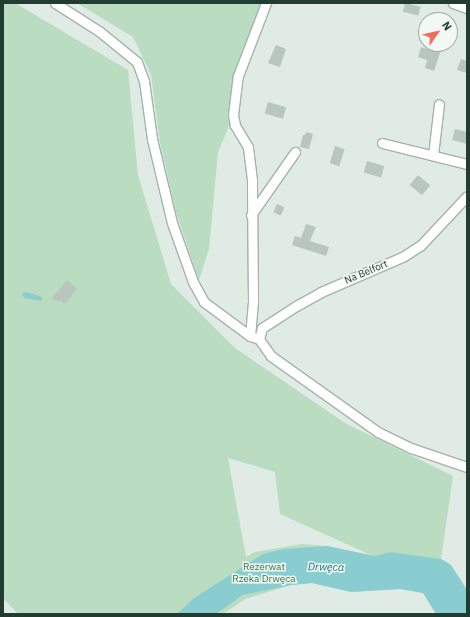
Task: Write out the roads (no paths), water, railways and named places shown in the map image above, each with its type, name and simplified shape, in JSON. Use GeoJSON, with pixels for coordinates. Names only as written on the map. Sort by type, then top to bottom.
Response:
{"type":"FeatureCollection","features":[{"type":"Feature","properties":{"kind":"street"},"geometry":{"type":"LineString","coordinates":[[55,3],[99,31],[137,62],[144,81],[152,140],[172,223],[193,282],[204,302],[254,338],[271,356],[378,432],[411,448],[467,466]]}},
{"type":"Feature","properties":{"kind":"street"},"geometry":{"type":"LineString","coordinates":[[254,338],[251,215],[252,180],[248,147],[235,125],[232,115],[238,76],[266,3]]}},
{"type":"Feature","properties":{"kind":"street"},"geometry":{"type":"LineString","coordinates":[[453,3],[467,8]]}},
{"type":"Feature","properties":{"kind":"street"},"geometry":{"type":"LineString","coordinates":[[433,156],[439,104]]}},
{"type":"Feature","properties":{"kind":"street"},"geometry":{"type":"LineString","coordinates":[[382,143],[467,164]]}},
{"type":"Feature","properties":{"kind":"street"},"geometry":{"type":"LineString","coordinates":[[251,215],[295,152]]}},
{"type":"Feature","properties":{"kind":"street","name":"Na Belfort"},"geometry":{"type":"LineString","coordinates":[[254,338],[262,328],[321,292],[404,256],[421,245],[467,196]]}},
{"type":"Feature","properties":{"kind":"water"},"geometry":{"type":"Polygon","coordinates":[[[26,292],[42,297],[42,301],[24,298],[22,294],[26,292]]]}},
{"type":"Feature","properties":{"kind":"water","name":"Rezerwat Rzeka Drwęca"},"geometry":{"type":"Polygon","coordinates":[[[327,546],[375,556],[390,552],[441,559],[451,565],[467,590],[467,614],[436,614],[423,593],[400,589],[351,592],[312,583],[291,585],[243,595],[216,614],[177,614],[194,598],[263,554],[284,549],[327,546]]]}},
{"type":"Feature","properties":{"kind":"water label","name":"Drwęca"},"geometry":{"type":"Point","coordinates":[326,567]}}]}
